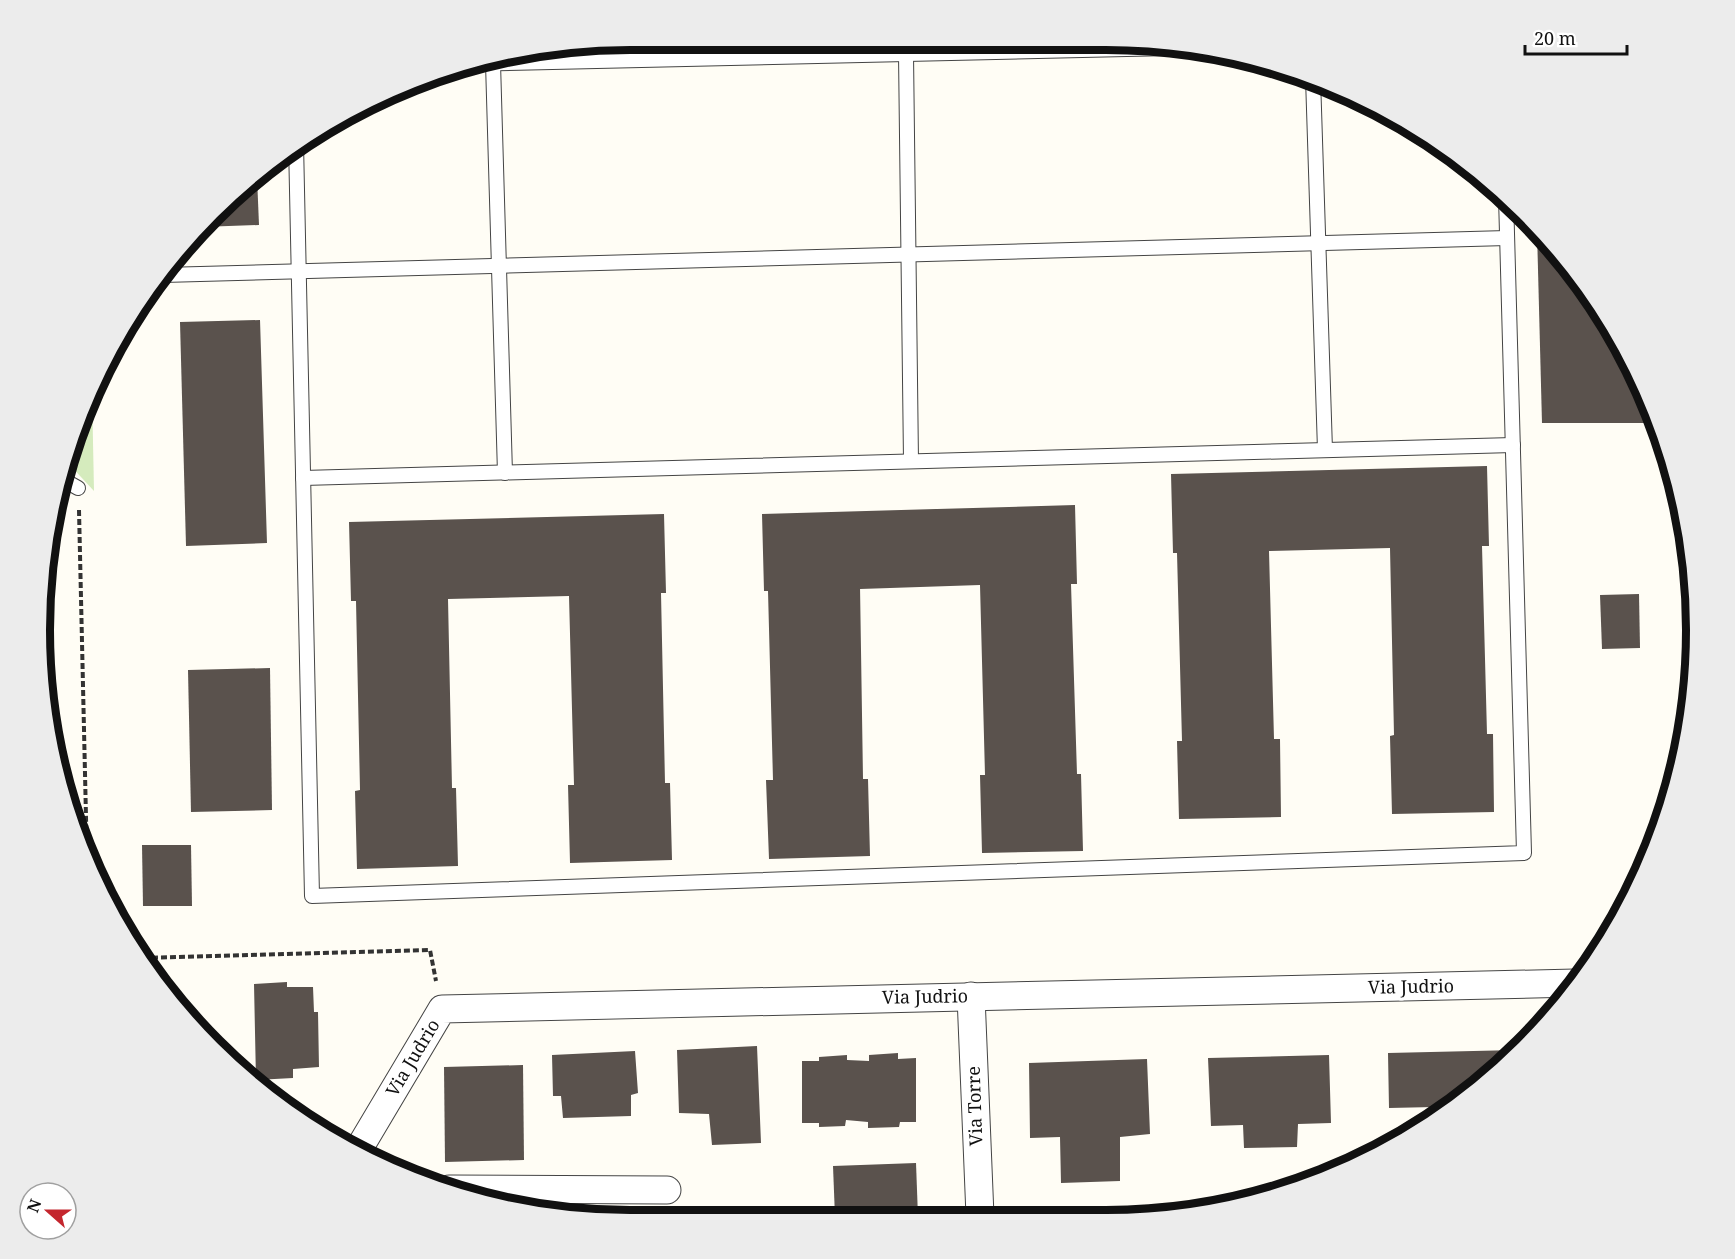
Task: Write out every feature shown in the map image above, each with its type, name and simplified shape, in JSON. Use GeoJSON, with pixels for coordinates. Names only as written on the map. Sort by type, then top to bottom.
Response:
{"type":"FeatureCollection","features":[{"type":"Feature","properties":{"kind":"street","name":"Via Judrio"},"geometry":{"type":"LineString","coordinates":[[362,1144],[442,1009],[1566,983]]}},
{"type":"Feature","properties":{"kind":"street","name":"Via Torre"},"geometry":{"type":"LineString","coordinates":[[971,996],[980,1210]]}},
{"type":"Feature","properties":{"kind":"street"},"geometry":{"type":"LineString","coordinates":[[479,1190],[667,1190]]}},
{"type":"Feature","properties":{"kind":"lane"},"geometry":{"type":"LineString","coordinates":[[508,63],[1083,50]]}},
{"type":"Feature","properties":{"kind":"lane"},"geometry":{"type":"LineString","coordinates":[[906,54],[911,461]]}},
{"type":"Feature","properties":{"kind":"lane"},"geometry":{"type":"LineString","coordinates":[[493,66],[505,472]]}},
{"type":"Feature","properties":{"kind":"lane"},"geometry":{"type":"LineString","coordinates":[[1313,89],[1325,450]]}},
{"type":"Feature","properties":{"kind":"lane"},"geometry":{"type":"LineString","coordinates":[[296,155],[312,896],[1524,853],[1506,210]]}},
{"type":"Feature","properties":{"kind":"lane"},"geometry":{"type":"LineString","coordinates":[[170,275],[1507,238]]}},
{"type":"Feature","properties":{"kind":"lane"},"geometry":{"type":"LineString","coordinates":[[303,478],[1513,445]]}},
{"type":"Feature","properties":{"kind":"lane"},"geometry":{"type":"LineString","coordinates":[[68,482],[78,488]]}},
{"type":"Feature","properties":{"kind":"path"},"geometry":{"type":"LineString","coordinates":[[78,488],[86,832]]}},
{"type":"Feature","properties":{"kind":"path"},"geometry":{"type":"LineString","coordinates":[[151,958],[430,950],[442,1009]]}},
{"type":"Feature","properties":{"kind":"green space"},"geometry":{"type":"Polygon","coordinates":[[[92,412],[94,491],[72,468],[92,412]]]}},
{"type":"Feature","properties":{"kind":"building"},"geometry":{"type":"Polygon","coordinates":[[[257,184],[259,225],[212,227],[257,184]]]}},
{"type":"Feature","properties":{"kind":"building"},"geometry":{"type":"Polygon","coordinates":[[[1537,242],[1566,276],[1608,340],[1626,373],[1647,423],[1542,423],[1537,242]]]}},
{"type":"Feature","properties":{"kind":"building"},"geometry":{"type":"Polygon","coordinates":[[[260,320],[267,543],[186,546],[180,322],[260,320]]]}},
{"type":"Feature","properties":{"kind":"building"},"geometry":{"type":"Polygon","coordinates":[[[1487,466],[1489,546],[1482,546],[1487,734],[1493,734],[1494,812],[1392,814],[1390,736],[1394,735],[1390,548],[1269,551],[1274,739],[1280,739],[1281,817],[1179,819],[1177,741],[1182,741],[1177,553],[1173,553],[1171,474],[1487,466]]]}},
{"type":"Feature","properties":{"kind":"building"},"geometry":{"type":"Polygon","coordinates":[[[1075,505],[1077,584],[1071,584],[1077,774],[1081,774],[1083,851],[982,853],[980,775],[985,775],[980,585],[860,589],[863,779],[868,779],[870,856],[769,859],[766,780],[773,780],[768,591],[764,591],[762,514],[1075,505]]]}},
{"type":"Feature","properties":{"kind":"building"},"geometry":{"type":"Polygon","coordinates":[[[664,514],[666,593],[661,593],[665,783],[670,783],[672,860],[570,863],[568,785],[574,785],[569,596],[448,599],[452,788],[456,788],[458,866],[357,869],[355,791],[360,790],[356,601],[351,601],[349,522],[664,514]]]}},
{"type":"Feature","properties":{"kind":"building"},"geometry":{"type":"Polygon","coordinates":[[[1639,594],[1640,648],[1602,649],[1600,595],[1639,594]]]}},
{"type":"Feature","properties":{"kind":"building"},"geometry":{"type":"Polygon","coordinates":[[[270,668],[272,810],[191,812],[188,670],[270,668]]]}},
{"type":"Feature","properties":{"kind":"building"},"geometry":{"type":"Polygon","coordinates":[[[142,845],[191,845],[192,906],[143,906],[142,845]]]}},
{"type":"Feature","properties":{"kind":"building"},"geometry":{"type":"Polygon","coordinates":[[[287,982],[287,987],[313,987],[314,1012],[318,1012],[319,1067],[293,1069],[293,1078],[263,1080],[256,1073],[254,984],[287,982]]]}},
{"type":"Feature","properties":{"kind":"building"},"geometry":{"type":"Polygon","coordinates":[[[757,1046],[761,1143],[712,1145],[709,1114],[679,1113],[677,1050],[757,1046]]]}},
{"type":"Feature","properties":{"kind":"building"},"geometry":{"type":"Polygon","coordinates":[[[1505,1050],[1459,1090],[1434,1108],[1389,1108],[1388,1053],[1505,1050]]]}},
{"type":"Feature","properties":{"kind":"building"},"geometry":{"type":"Polygon","coordinates":[[[635,1051],[638,1093],[631,1095],[631,1116],[563,1118],[561,1096],[553,1096],[552,1055],[635,1051]]]}},
{"type":"Feature","properties":{"kind":"building"},"geometry":{"type":"Polygon","coordinates":[[[898,1053],[898,1059],[916,1058],[916,1122],[900,1122],[899,1127],[868,1128],[868,1122],[846,1120],[845,1126],[819,1127],[819,1123],[802,1123],[802,1061],[819,1061],[819,1057],[847,1055],[847,1060],[869,1061],[869,1055],[898,1053]]]}},
{"type":"Feature","properties":{"kind":"building"},"geometry":{"type":"Polygon","coordinates":[[[1329,1055],[1331,1123],[1298,1124],[1297,1147],[1244,1148],[1243,1125],[1211,1126],[1208,1058],[1329,1055]]]}},
{"type":"Feature","properties":{"kind":"building"},"geometry":{"type":"Polygon","coordinates":[[[1147,1059],[1150,1134],[1120,1137],[1120,1181],[1061,1183],[1060,1137],[1030,1138],[1029,1063],[1147,1059]]]}},
{"type":"Feature","properties":{"kind":"building"},"geometry":{"type":"Polygon","coordinates":[[[523,1065],[524,1160],[445,1162],[444,1067],[523,1065]]]}},
{"type":"Feature","properties":{"kind":"building"},"geometry":{"type":"Polygon","coordinates":[[[916,1163],[918,1210],[835,1210],[833,1166],[916,1163]]]}}]}
